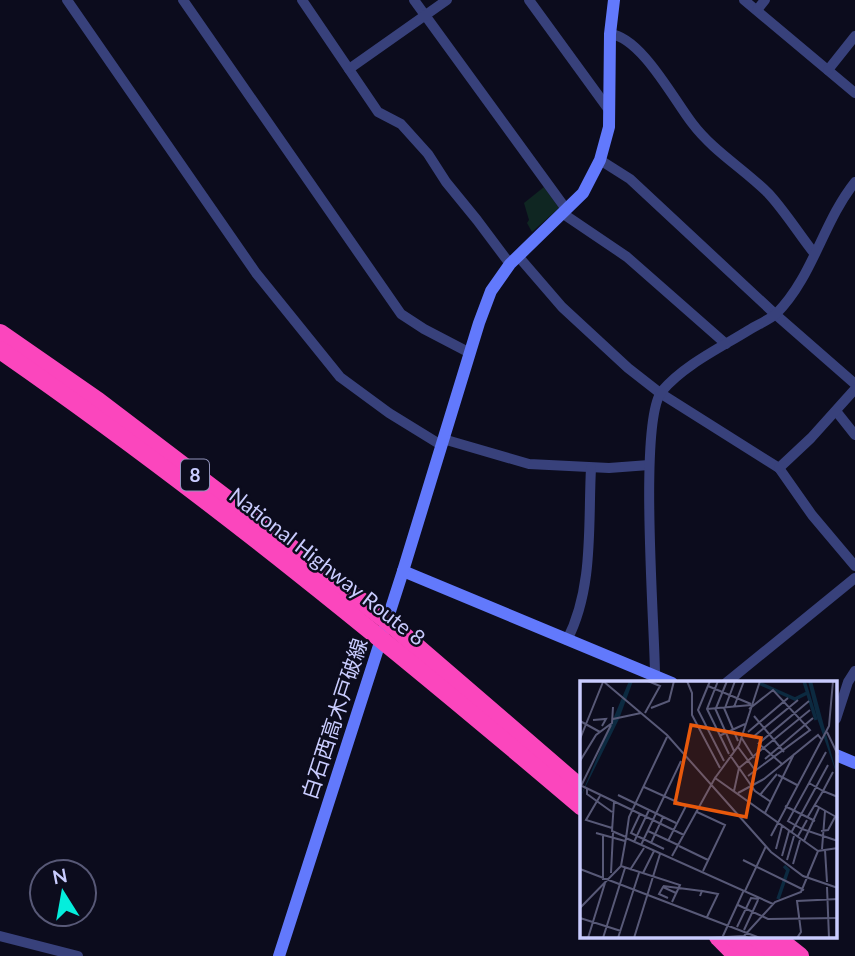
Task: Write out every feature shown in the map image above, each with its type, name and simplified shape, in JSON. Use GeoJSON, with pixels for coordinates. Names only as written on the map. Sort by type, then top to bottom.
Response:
{"type":"FeatureCollection","features":[{"type":"Feature","properties":{"kind":"highway","name":"National Highway Route 8"},"geometry":{"type":"LineString","coordinates":[[0,333],[98,401],[386,620],[580,787]]}},
{"type":"Feature","properties":{"kind":"highway","name":"National Highway Route 8"},"geometry":{"type":"LineString","coordinates":[[0,350],[90,412],[259,541],[381,638],[580,805]]}},
{"type":"Feature","properties":{"kind":"highway"},"geometry":{"type":"LineString","coordinates":[[720,939],[737,956]]}},
{"type":"Feature","properties":{"kind":"highway"},"geometry":{"type":"LineString","coordinates":[[735,939],[755,956]]}},
{"type":"Feature","properties":{"kind":"highway"},"geometry":{"type":"LineString","coordinates":[[758,939],[779,956]]}},
{"type":"Feature","properties":{"kind":"highway"},"geometry":{"type":"LineString","coordinates":[[779,939],[800,956]]}},
{"type":"Feature","properties":{"kind":"main road","name":"白石西高木戸破線"},"geometry":{"type":"LineString","coordinates":[[279,956],[491,291],[514,260],[583,193],[600,160],[610,110],[610,34],[614,0]]}},
{"type":"Feature","properties":{"kind":"main road"},"geometry":{"type":"LineString","coordinates":[[402,575],[667,681]]}},
{"type":"Feature","properties":{"kind":"main road"},"geometry":{"type":"LineString","coordinates":[[838,756],[855,763]]}},
{"type":"Feature","properties":{"kind":"street"},"geometry":{"type":"LineString","coordinates":[[67,0],[256,273],[340,377],[389,413],[442,442],[529,464],[591,468],[649,466]]}},
{"type":"Feature","properties":{"kind":"street"},"geometry":{"type":"LineString","coordinates":[[183,0],[401,314],[470,353]]}},
{"type":"Feature","properties":{"kind":"street"},"geometry":{"type":"LineString","coordinates":[[302,0],[378,112],[401,124],[428,154],[446,182],[514,260],[628,368],[660,393],[779,468],[812,515],[855,566]]}},
{"type":"Feature","properties":{"kind":"street"},"geometry":{"type":"LineString","coordinates":[[414,0],[564,211],[628,257],[726,344]]}},
{"type":"Feature","properties":{"kind":"street"},"geometry":{"type":"LineString","coordinates":[[349,69],[447,0]]}},
{"type":"Feature","properties":{"kind":"street"},"geometry":{"type":"LineString","coordinates":[[530,0],[610,110]]}},
{"type":"Feature","properties":{"kind":"street"},"geometry":{"type":"LineString","coordinates":[[744,0],[855,93]]}},
{"type":"Feature","properties":{"kind":"street"},"geometry":{"type":"LineString","coordinates":[[757,10],[765,0]]}},
{"type":"Feature","properties":{"kind":"street"},"geometry":{"type":"LineString","coordinates":[[610,34],[626,39],[666,84],[693,125],[769,194],[814,253]]}},
{"type":"Feature","properties":{"kind":"street"},"geometry":{"type":"LineString","coordinates":[[828,69],[855,36]]}},
{"type":"Feature","properties":{"kind":"street"},"geometry":{"type":"LineString","coordinates":[[600,160],[630,179],[855,387],[836,411],[779,468]]}},
{"type":"Feature","properties":{"kind":"street"},"geometry":{"type":"LineString","coordinates":[[655,676],[649,466],[653,421],[660,393],[687,369],[775,314],[805,275],[841,200],[855,182]]}},
{"type":"Feature","properties":{"kind":"street"},"geometry":{"type":"LineString","coordinates":[[836,411],[855,435]]}},
{"type":"Feature","properties":{"kind":"street"},"geometry":{"type":"LineString","coordinates":[[567,640],[575,624],[585,586],[591,468]]}},
{"type":"Feature","properties":{"kind":"street"},"geometry":{"type":"LineString","coordinates":[[728,681],[855,578]]}},
{"type":"Feature","properties":{"kind":"street"},"geometry":{"type":"LineString","coordinates":[[838,713],[848,682],[855,671]]}},
{"type":"Feature","properties":{"kind":"street"},"geometry":{"type":"LineString","coordinates":[[0,936],[78,956]]}},
{"type":"Feature","properties":{"kind":"green space"},"geometry":{"type":"Polygon","coordinates":[[[544,187],[559,208],[532,232],[527,223],[529,220],[524,203],[544,187]]]}}]}
